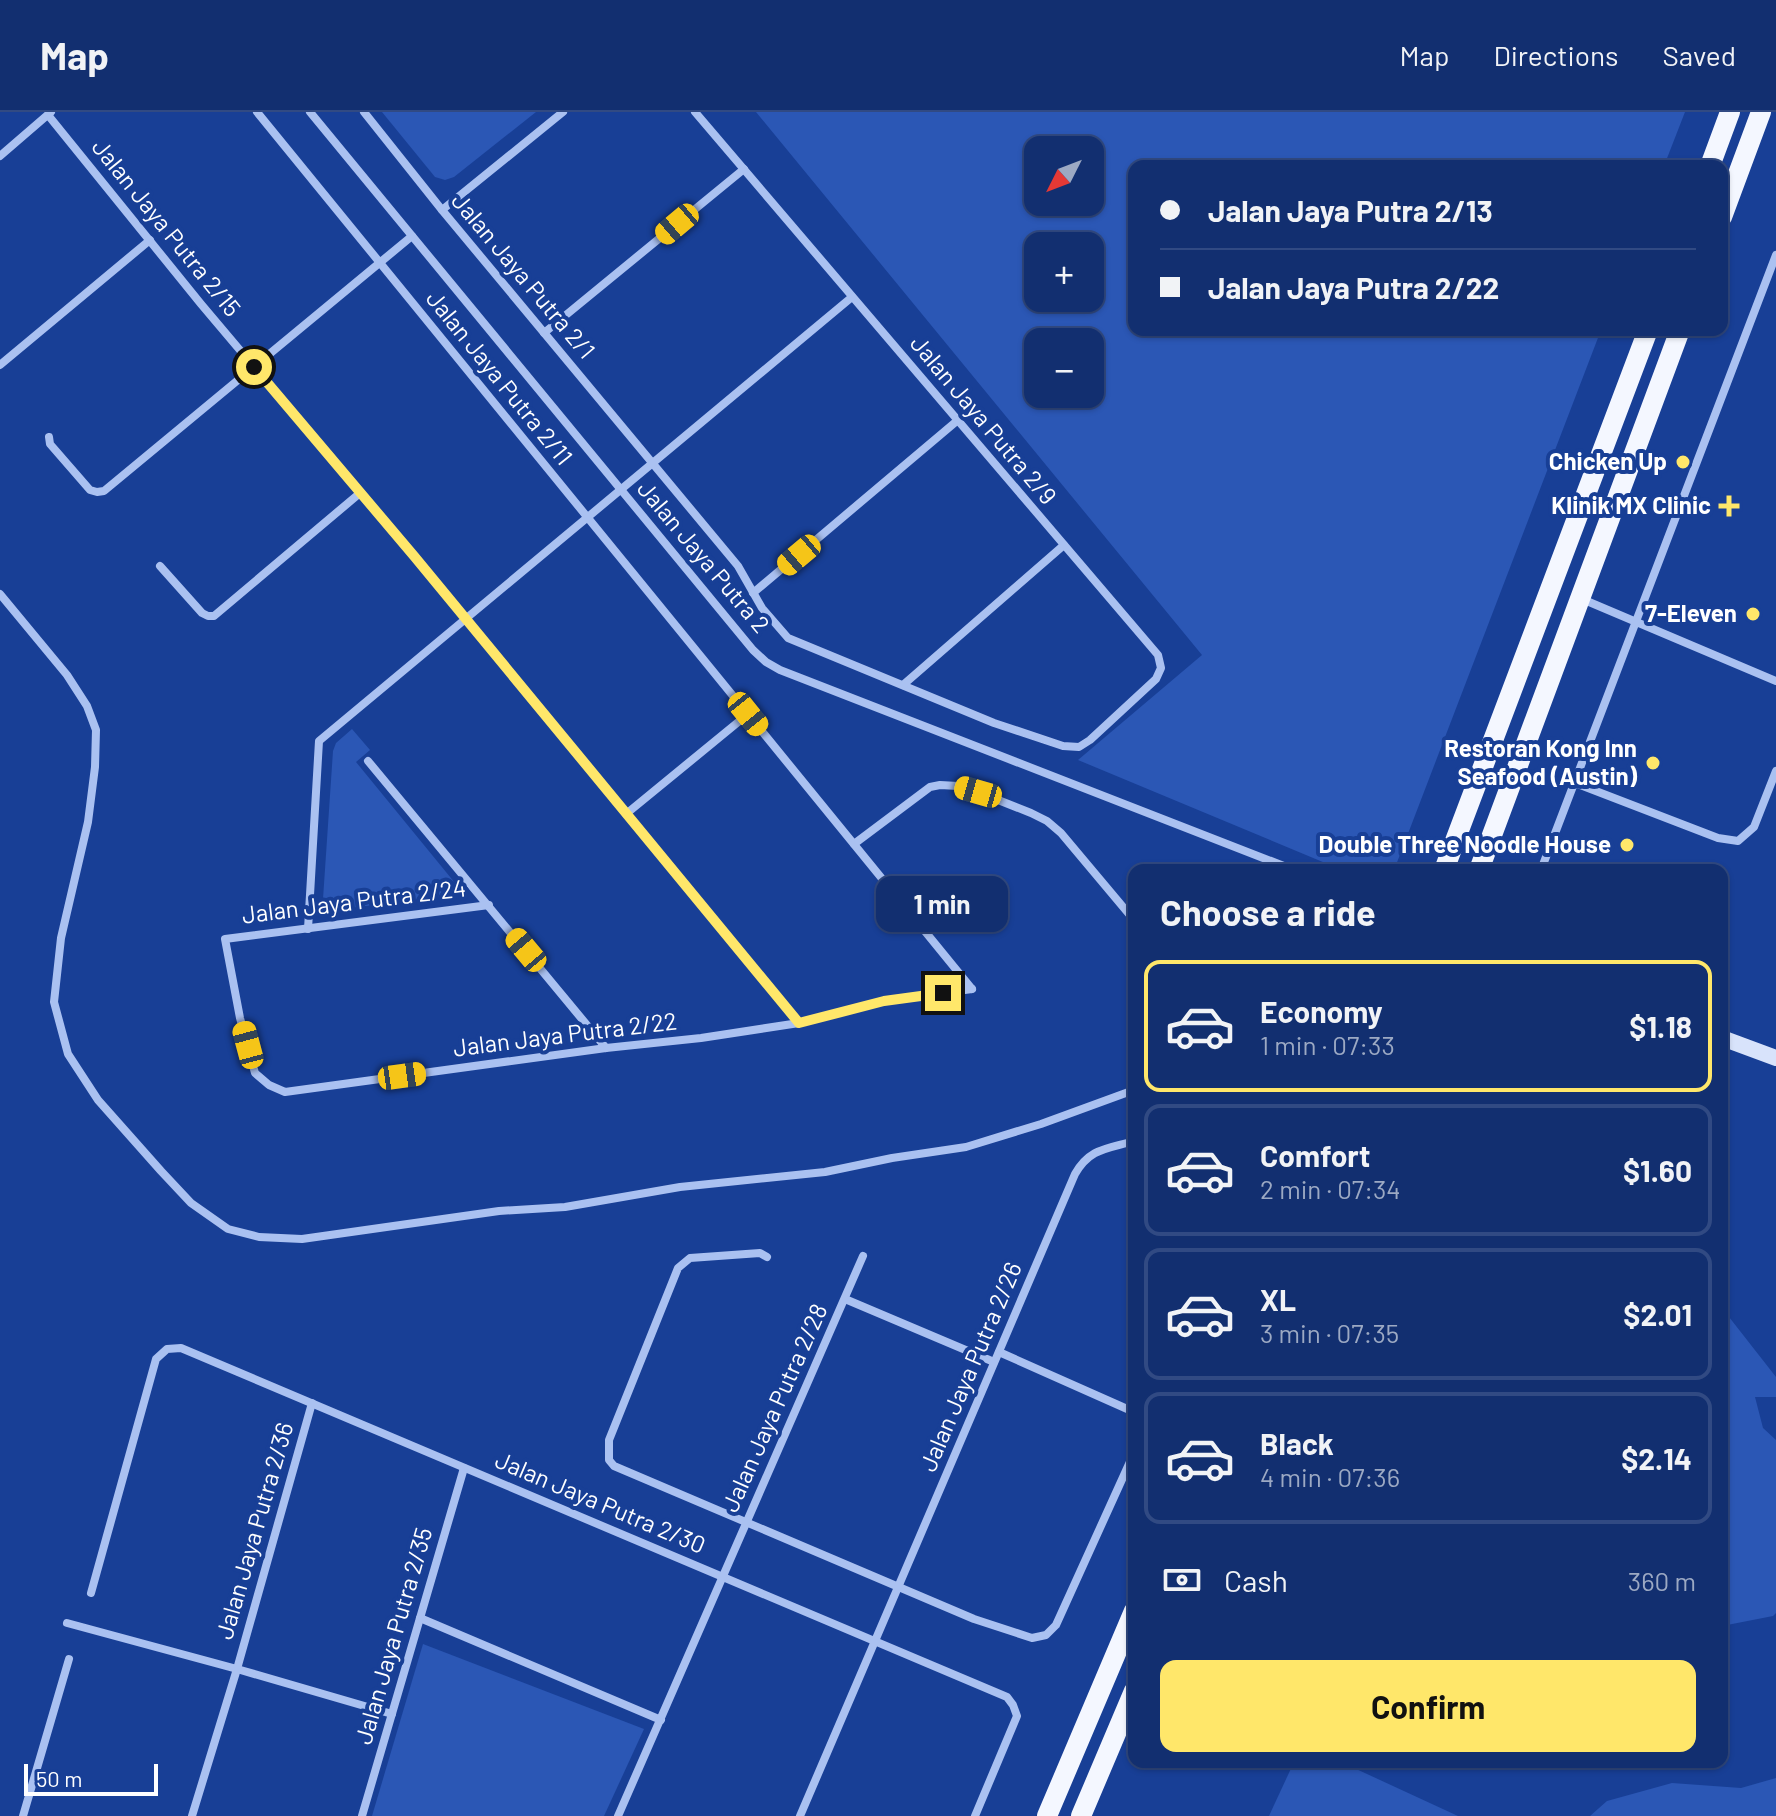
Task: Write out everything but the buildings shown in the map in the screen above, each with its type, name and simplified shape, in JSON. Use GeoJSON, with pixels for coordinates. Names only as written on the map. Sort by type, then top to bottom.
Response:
{"type":"FeatureCollection","features":[{"type":"Feature","properties":{"kind":"main road"},"geometry":{"type":"LineString","coordinates":[[1712,160],[1730,112]]}},
{"type":"Feature","properties":{"kind":"main road"},"geometry":{"type":"LineString","coordinates":[[1728,201],[1761,112]]}},
{"type":"Feature","properties":{"kind":"main road"},"geometry":{"type":"LineString","coordinates":[[1443,864],[1646,336]]}},
{"type":"Feature","properties":{"kind":"main road"},"geometry":{"type":"LineString","coordinates":[[1479,864],[1678,336]]}},
{"type":"Feature","properties":{"kind":"main road"},"geometry":{"type":"LineString","coordinates":[[1047,1816],[1128,1625]]}},
{"type":"Feature","properties":{"kind":"main road"},"geometry":{"type":"LineString","coordinates":[[1081,1816],[1128,1705]]}},
{"type":"Feature","properties":{"kind":"street","name":"Jalan Jaya Putra 2/11"},"geometry":{"type":"LineString","coordinates":[[257,112],[972,989]]}},
{"type":"Feature","properties":{"kind":"street","name":"Jalan Jaya Putra 2"},"geometry":{"type":"LineString","coordinates":[[310,112],[766,662],[1279,864]]}},
{"type":"Feature","properties":{"kind":"street","name":"Jalan Jaya Putra 2/1"},"geometry":{"type":"LineString","coordinates":[[364,112],[738,566],[762,608],[788,638],[994,723],[1063,746],[1079,747]]}},
{"type":"Feature","properties":{"kind":"street"},"geometry":{"type":"LineString","coordinates":[[442,210],[563,112]]}},
{"type":"Feature","properties":{"kind":"street","name":"Jalan Jaya Putra 2/9"},"geometry":{"type":"LineString","coordinates":[[695,112],[1158,655],[1161,668],[1156,679],[1079,747]]}},
{"type":"Feature","properties":{"kind":"street"},"geometry":{"type":"LineString","coordinates":[[0,156],[50,114]]}},
{"type":"Feature","properties":{"kind":"street","name":"Jalan Jaya Putra 2/15"},"geometry":{"type":"LineString","coordinates":[[50,114],[254,367],[799,1023]]}},
{"type":"Feature","properties":{"kind":"street"},"geometry":{"type":"LineString","coordinates":[[544,333],[744,169]]}},
{"type":"Feature","properties":{"kind":"street"},"geometry":{"type":"LineString","coordinates":[[49,437],[50,444],[90,490],[104,491],[412,236]]}},
{"type":"Feature","properties":{"kind":"street"},"geometry":{"type":"LineString","coordinates":[[0,365],[150,240]]}},
{"type":"Feature","properties":{"kind":"street"},"geometry":{"type":"LineString","coordinates":[[1543,864],[1776,255]]}},
{"type":"Feature","properties":{"kind":"street"},"geometry":{"type":"LineString","coordinates":[[308,929],[319,741],[852,297]]}},
{"type":"Feature","properties":{"kind":"street"},"geometry":{"type":"LineString","coordinates":[[753,593],[958,420]]}},
{"type":"Feature","properties":{"kind":"street"},"geometry":{"type":"LineString","coordinates":[[160,566],[202,613],[214,616],[360,493]]}},
{"type":"Feature","properties":{"kind":"street"},"geometry":{"type":"LineString","coordinates":[[903,685],[1064,545]]}},
{"type":"Feature","properties":{"kind":"street"},"geometry":{"type":"LineString","coordinates":[[0,594],[67,675],[87,706],[96,730],[88,822],[61,938],[54,1002],[68,1054],[98,1100],[161,1171],[191,1203],[228,1229],[259,1237],[302,1239],[499,1211],[565,1207],[680,1187],[825,1172],[966,1147],[1128,1092]]}},
{"type":"Feature","properties":{"kind":"street"},"geometry":{"type":"LineString","coordinates":[[1580,598],[1776,681]]}},
{"type":"Feature","properties":{"kind":"street"},"geometry":{"type":"LineString","coordinates":[[626,814],[748,714]]}},
{"type":"Feature","properties":{"kind":"street"},"geometry":{"type":"LineString","coordinates":[[368,761],[606,1048]]}},
{"type":"Feature","properties":{"kind":"street"},"geometry":{"type":"LineString","coordinates":[[1575,783],[1718,838],[1738,841],[1754,827],[1776,771]]}},
{"type":"Feature","properties":{"kind":"street"},"geometry":{"type":"LineString","coordinates":[[854,844],[930,787],[958,786],[1047,821],[1061,833],[1128,913]]}},
{"type":"Feature","properties":{"kind":"street","name":"Jalan Jaya Putra 2/24"},"geometry":{"type":"LineString","coordinates":[[225,939],[489,905]]}},
{"type":"Feature","properties":{"kind":"street","name":"Jalan Jaya Putra 2/22"},"geometry":{"type":"LineString","coordinates":[[225,939],[240,1018],[255,1073],[269,1085],[285,1092],[701,1038],[799,1023],[884,1001],[972,989]]}},
{"type":"Feature","properties":{"kind":"street"},"geometry":{"type":"LineString","coordinates":[[1728,1040],[1776,1058]]}},
{"type":"Feature","properties":{"kind":"street","name":"Jalan Jaya Putra 2/26"},"geometry":{"type":"LineString","coordinates":[[800,1816],[1082,1161],[1095,1152],[1128,1143]]}},
{"type":"Feature","properties":{"kind":"street"},"geometry":{"type":"LineString","coordinates":[[767,1257],[760,1253],[690,1258],[678,1268],[609,1440],[609,1460],[614,1466],[897,1588],[1032,1638],[1046,1635],[1056,1625],[1128,1466]]}},
{"type":"Feature","properties":{"kind":"street","name":"Jalan Jaya Putra 2/28"},"geometry":{"type":"LineString","coordinates":[[618,1816],[863,1256]]}},
{"type":"Feature","properties":{"kind":"street"},"geometry":{"type":"LineString","coordinates":[[845,1299],[994,1362]]}},
{"type":"Feature","properties":{"kind":"street","name":"Jalan Jaya Putra 2/30"},"geometry":{"type":"LineString","coordinates":[[91,1593],[156,1359],[167,1349],[181,1348],[1007,1697],[1017,1716],[975,1816]]}},
{"type":"Feature","properties":{"kind":"street"},"geometry":{"type":"LineString","coordinates":[[999,1352],[1128,1409]]}},
{"type":"Feature","properties":{"kind":"street","name":"Jalan Jaya Putra 2/36"},"geometry":{"type":"LineString","coordinates":[[192,1816],[312,1403]]}},
{"type":"Feature","properties":{"kind":"street","name":"Jalan Jaya Putra 2/35"},"geometry":{"type":"LineString","coordinates":[[362,1816],[464,1468]]}},
{"type":"Feature","properties":{"kind":"street"},"geometry":{"type":"LineString","coordinates":[[420,1618],[661,1720]]}},
{"type":"Feature","properties":{"kind":"street"},"geometry":{"type":"LineString","coordinates":[[67,1623],[392,1714]]}},
{"type":"Feature","properties":{"kind":"street"},"geometry":{"type":"LineString","coordinates":[[23,1816],[69,1659]]}},
{"type":"Feature","properties":{"kind":"shaded area"},"geometry":{"type":"Polygon","coordinates":[[[382,112],[536,112],[454,177],[445,180],[435,177],[382,112]]]}},
{"type":"Feature","properties":{"kind":"shaded area"},"geometry":{"type":"Polygon","coordinates":[[[756,112],[1685,112],[1666,160],[1128,160],[1128,336],[1599,336],[1396,864],[1328,864],[1078,760],[1202,655],[756,112]]]}},
{"type":"Feature","properties":{"kind":"shaded area"},"geometry":{"type":"Polygon","coordinates":[[[352,729],[370,750],[356,762],[455,883],[454,893],[450,896],[332,910],[323,899],[333,751],[336,743],[352,729]]]}},
{"type":"Feature","properties":{"kind":"shaded area"},"geometry":{"type":"Polygon","coordinates":[[[1728,1316],[1776,1377],[1776,1397],[1755,1397],[1763,1428],[1776,1440],[1776,1613],[1728,1625],[1728,1316]]]}},
{"type":"Feature","properties":{"kind":"shaded area"},"geometry":{"type":"Polygon","coordinates":[[[423,1644],[644,1729],[604,1816],[372,1816],[423,1644]]]}},
{"type":"Feature","properties":{"kind":"shaded area"},"geometry":{"type":"Polygon","coordinates":[[[1291,1768],[1354,1768],[1458,1816],[1269,1816],[1291,1768]]]}},
{"type":"Feature","properties":{"kind":"shaded area"},"geometry":{"type":"Polygon","coordinates":[[[1776,1778],[1776,1816],[1590,1816],[1607,1801],[1672,1783],[1741,1788],[1776,1778]]]}},
{"type":"Feature","properties":{"kind":"place","name":"Chicken Up"},"geometry":{"type":"Point","coordinates":[1683,462]}},
{"type":"Feature","properties":{"kind":"place","name":"Klinik MX Clinic"},"geometry":{"type":"Point","coordinates":[1729,506]}},
{"type":"Feature","properties":{"kind":"place","name":"7-Eleven"},"geometry":{"type":"Point","coordinates":[1753,614]}},
{"type":"Feature","properties":{"kind":"place","name":"Restoran Kong Inn Seafood (Austin)"},"geometry":{"type":"Point","coordinates":[1653,763]}},
{"type":"Feature","properties":{"kind":"place","name":"Double Three Noodle House"},"geometry":{"type":"Point","coordinates":[1627,845]}},
{"type":"Feature","properties":{"kind":"route"},"geometry":{"type":"LineString","coordinates":[[254,367],[799,1023],[884,1001],[943,993]]}}]}
